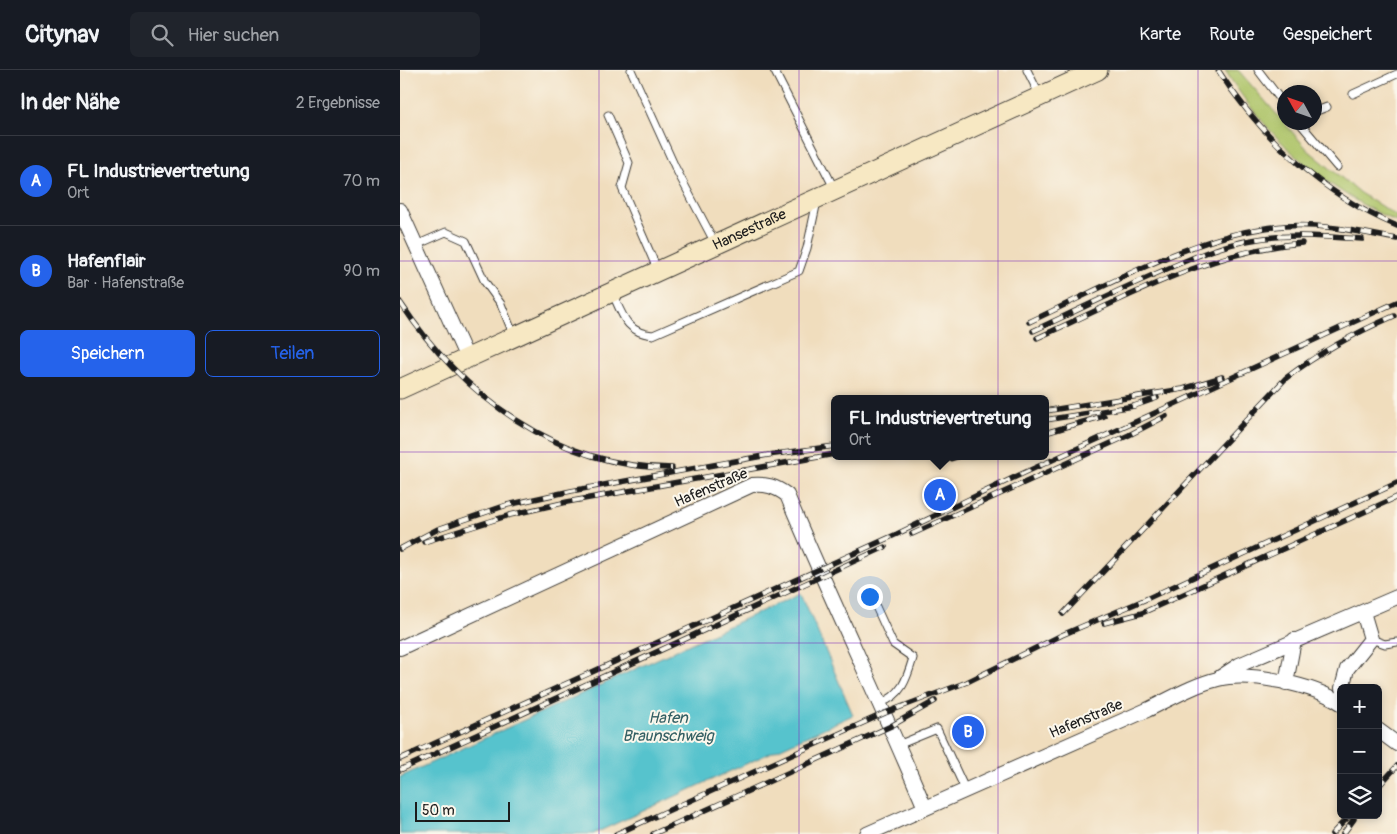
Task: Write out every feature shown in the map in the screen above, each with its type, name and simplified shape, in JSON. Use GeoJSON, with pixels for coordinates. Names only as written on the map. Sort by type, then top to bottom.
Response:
{"type":"FeatureCollection","features":[{"type":"Feature","properties":{"kind":"main road","name":"Hansestraße"},"geometry":{"type":"LineString","coordinates":[[400,375],[463,353],[713,239],[828,189],[1034,84],[1068,70]]}},
{"type":"Feature","properties":{"kind":"main road","name":"Hansestraße"},"geometry":{"type":"LineString","coordinates":[[1034,84],[1098,70]]}},
{"type":"Feature","properties":{"kind":"main road","name":"Hansestraße"},"geometry":{"type":"LineString","coordinates":[[512,331],[612,292],[656,265]]}},
{"type":"Feature","properties":{"kind":"main road","name":"Hansestraße"},"geometry":{"type":"LineString","coordinates":[[400,389],[463,353]]}},
{"type":"Feature","properties":{"kind":"street"},"geometry":{"type":"LineString","coordinates":[[400,210],[414,246],[463,353]]}},
{"type":"Feature","properties":{"kind":"street","name":"Hafenstraße"},"geometry":{"type":"LineString","coordinates":[[400,648],[752,485],[765,484],[778,488],[786,495],[925,808]]}},
{"type":"Feature","properties":{"kind":"street","name":"Hafenstraße"},"geometry":{"type":"LineString","coordinates":[[867,834],[1147,710],[1192,688],[1219,678],[1239,665],[1294,640],[1397,597]]}},
{"type":"Feature","properties":{"kind":"street"},"geometry":{"type":"LineString","coordinates":[[1363,612],[1371,639]]}},
{"type":"Feature","properties":{"kind":"street","name":"Hafenstraße"},"geometry":{"type":"LineString","coordinates":[[1343,684],[1347,669],[1371,639]]}},
{"type":"Feature","properties":{"kind":"street"},"geometry":{"type":"LineString","coordinates":[[1286,683],[1294,640]]}},
{"type":"Feature","properties":{"kind":"street","name":"Hafenstraße"},"geometry":{"type":"LineString","coordinates":[[1219,678],[1258,678],[1337,695]]}},
{"type":"Feature","properties":{"kind":"street"},"geometry":{"type":"LineString","coordinates":[[1382,733],[1397,744]]}},
{"type":"Feature","properties":{"kind":"lane"},"geometry":{"type":"LineString","coordinates":[[631,70],[675,166],[713,239]]}},
{"type":"Feature","properties":{"kind":"lane"},"geometry":{"type":"LineString","coordinates":[[612,292],[627,322],[639,334],[653,335],[799,271],[828,189],[774,70]]}},
{"type":"Feature","properties":{"kind":"lane"},"geometry":{"type":"LineString","coordinates":[[1258,70],[1277,95]]}},
{"type":"Feature","properties":{"kind":"lane"},"geometry":{"type":"LineString","coordinates":[[1353,94],[1397,74]]}},
{"type":"Feature","properties":{"kind":"lane"},"geometry":{"type":"LineString","coordinates":[[1322,108],[1327,106]]}},
{"type":"Feature","properties":{"kind":"lane"},"geometry":{"type":"LineString","coordinates":[[608,115],[629,163],[622,188],[656,265]]}},
{"type":"Feature","properties":{"kind":"lane"},"geometry":{"type":"LineString","coordinates":[[1306,130],[1337,167]]}},
{"type":"Feature","properties":{"kind":"lane"},"geometry":{"type":"LineString","coordinates":[[414,246],[446,232],[466,241],[485,282],[501,304],[512,331]]}},
{"type":"Feature","properties":{"kind":"lane"},"geometry":{"type":"LineString","coordinates":[[872,598],[893,644],[913,658],[907,678],[892,699],[880,703]]}},
{"type":"Feature","properties":{"kind":"lane"},"geometry":{"type":"LineString","coordinates":[[1371,639],[1385,644],[1397,642]]}},
{"type":"Feature","properties":{"kind":"lane"},"geometry":{"type":"LineString","coordinates":[[898,745],[937,729],[965,789]]}},
{"type":"Feature","properties":{"kind":"green space"},"geometry":{"type":"Polygon","coordinates":[[[1225,70],[1238,70],[1277,115],[1277,130],[1290,130],[1308,150],[1360,193],[1397,216],[1397,222],[1371,209],[1322,178],[1278,139],[1241,94],[1225,70]]]}},
{"type":"Feature","properties":{"kind":"water","name":"Hafen Braunschweig"},"geometry":{"type":"Polygon","coordinates":[[[801,593],[853,715],[593,834],[400,834],[400,777],[801,593]]]}},
{"type":"Feature","properties":{"kind":"railway"},"geometry":{"type":"LineString","coordinates":[[1218,70],[1254,118],[1296,162],[1344,198],[1397,226]]}},
{"type":"Feature","properties":{"kind":"railway"},"geometry":{"type":"LineString","coordinates":[[1029,322],[1154,263],[1219,238],[1252,230],[1298,225],[1341,229],[1397,239]]}},
{"type":"Feature","properties":{"kind":"railway"},"geometry":{"type":"LineString","coordinates":[[1033,331],[1162,271],[1228,245],[1279,237],[1307,236],[1362,239]]}},
{"type":"Feature","properties":{"kind":"railway"},"geometry":{"type":"LineString","coordinates":[[1037,338],[1133,293],[1199,267],[1232,256],[1302,243]]}},
{"type":"Feature","properties":{"kind":"railway"},"geometry":{"type":"LineString","coordinates":[[400,302],[425,336],[452,367],[483,395],[516,420],[552,440],[590,455],[630,465],[672,468]]}},
{"type":"Feature","properties":{"kind":"railway"},"geometry":{"type":"LineString","coordinates":[[400,759],[897,534],[1013,478],[1397,302]]}},
{"type":"Feature","properties":{"kind":"railway"},"geometry":{"type":"LineString","coordinates":[[1063,614],[1286,378],[1338,344],[1394,316]]}},
{"type":"Feature","properties":{"kind":"railway"},"geometry":{"type":"LineString","coordinates":[[1049,410],[1183,389],[1222,377]]}},
{"type":"Feature","properties":{"kind":"railway"},"geometry":{"type":"LineString","coordinates":[[1049,419],[1134,406],[1157,398]]}},
{"type":"Feature","properties":{"kind":"railway"},"geometry":{"type":"LineString","coordinates":[[1049,432],[1104,416]]}},
{"type":"Feature","properties":{"kind":"railway"},"geometry":{"type":"LineString","coordinates":[[912,534],[1129,435],[1166,416]]}},
{"type":"Feature","properties":{"kind":"railway"},"geometry":{"type":"LineString","coordinates":[[400,549],[438,529],[507,505],[571,491],[768,455],[831,447]]}},
{"type":"Feature","properties":{"kind":"railway"},"geometry":{"type":"LineString","coordinates":[[424,542],[510,515],[567,502],[831,455]]}},
{"type":"Feature","properties":{"kind":"railway"},"geometry":{"type":"LineString","coordinates":[[939,462],[946,460]]}},
{"type":"Feature","properties":{"kind":"railway"},"geometry":{"type":"LineString","coordinates":[[616,834],[885,713],[967,682],[1062,635],[1144,600],[1397,483]]}},
{"type":"Feature","properties":{"kind":"railway"},"geometry":{"type":"LineString","coordinates":[[1104,623],[1142,613],[1397,497]]}},
{"type":"Feature","properties":{"kind":"railway"},"geometry":{"type":"LineString","coordinates":[[400,770],[885,547]]}},
{"type":"Feature","properties":{"kind":"railway"},"geometry":{"type":"LineString","coordinates":[[653,834],[891,726],[935,701]]}},
{"type":"Feature","properties":{"kind":"railway"},"geometry":{"type":"LineString","coordinates":[[1382,783],[1397,766]]}},
{"type":"Feature","properties":{"kind":"railway"},"geometry":{"type":"LineString","coordinates":[[1332,834],[1346,819]]}},
{"type":"Feature","properties":{"kind":"railway"},"geometry":{"type":"LineString","coordinates":[[1343,834],[1354,819]]}},
{"type":"Feature","properties":{"kind":"place","name":"FL Industrievertretung"},"geometry":{"type":"Point","coordinates":[940,495]}},
{"type":"Feature","properties":{"kind":"place","name":"Hafenflair"},"geometry":{"type":"Point","coordinates":[968,732]}}]}
